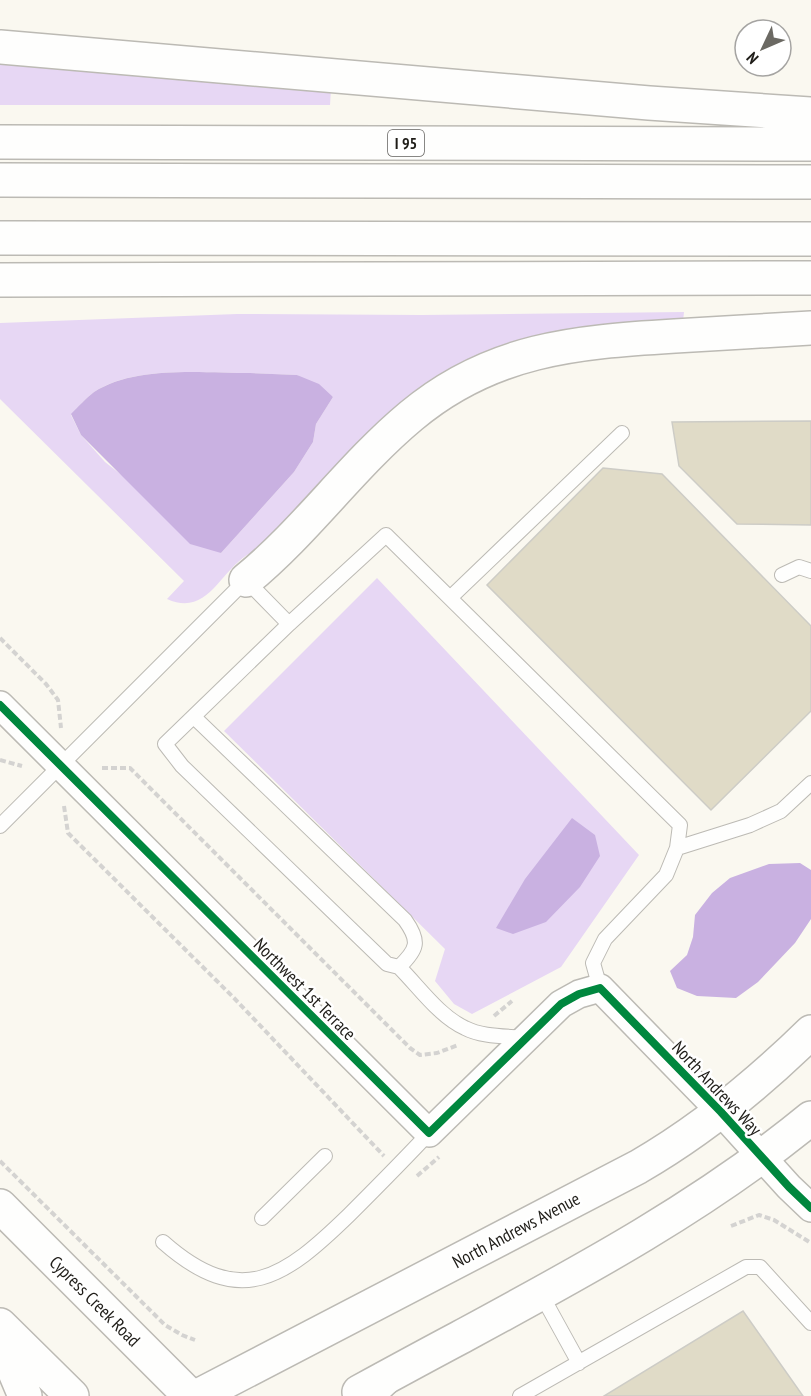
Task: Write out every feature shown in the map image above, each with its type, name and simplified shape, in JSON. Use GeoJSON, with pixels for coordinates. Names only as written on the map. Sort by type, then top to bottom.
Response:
{"type":"FeatureCollection","features":[{"type":"Feature","properties":{"kind":"main road"},"geometry":{"type":"LineString","coordinates":[[0,46],[649,103],[811,114]]}},
{"type":"Feature","properties":{"kind":"main road","name":"I 95"},"geometry":{"type":"LineString","coordinates":[[0,142],[811,144]]}},
{"type":"Feature","properties":{"kind":"main road"},"geometry":{"type":"LineString","coordinates":[[0,180],[811,182]]}},
{"type":"Feature","properties":{"kind":"main road"},"geometry":{"type":"LineString","coordinates":[[0,238],[811,239]]}},
{"type":"Feature","properties":{"kind":"main road"},"geometry":{"type":"LineString","coordinates":[[0,280],[811,278]]}},
{"type":"Feature","properties":{"kind":"main road"},"geometry":{"type":"LineString","coordinates":[[246,580],[273,558],[376,448],[400,426],[435,399],[480,372],[545,349],[583,343],[811,328]]}},
{"type":"Feature","properties":{"kind":"main road","name":"North Andrews Avenue"},"geometry":{"type":"LineString","coordinates":[[198,1396],[671,1148],[721,1112],[811,1032]]}},
{"type":"Feature","properties":{"kind":"main road"},"geometry":{"type":"LineString","coordinates":[[352,1396],[375,1388],[674,1216],[761,1157],[811,1118]]}},
{"type":"Feature","properties":{"kind":"main road","name":"Cypress Creek Road"},"geometry":{"type":"LineString","coordinates":[[0,1206],[190,1396]]}},
{"type":"Feature","properties":{"kind":"main road"},"geometry":{"type":"LineString","coordinates":[[0,1325],[72,1396]]}},
{"type":"Feature","properties":{"kind":"main road"},"geometry":{"type":"LineString","coordinates":[[0,1337],[26,1396]]}},
{"type":"Feature","properties":{"kind":"street","name":"Northwest 1st Terrace"},"geometry":{"type":"LineString","coordinates":[[0,705],[429,1133]]}},
{"type":"Feature","properties":{"kind":"street"},"geometry":{"type":"LineString","coordinates":[[429,1133],[561,1004],[579,994],[600,988]]}},
{"type":"Feature","properties":{"kind":"street","name":"North Andrews Way"},"geometry":{"type":"LineString","coordinates":[[600,988],[811,1208]]}},
{"type":"Feature","properties":{"kind":"lane"},"geometry":{"type":"LineString","coordinates":[[450,598],[622,433]]}},
{"type":"Feature","properties":{"kind":"lane"},"geometry":{"type":"LineString","coordinates":[[525,1038],[483,1033],[464,1028],[442,1011],[399,967],[387,964],[182,766],[165,744],[289,624],[386,535],[680,825],[677,848],[666,875],[605,939],[592,963],[600,988]]}},
{"type":"Feature","properties":{"kind":"lane"},"geometry":{"type":"LineString","coordinates":[[782,575],[800,567],[811,570]]}},
{"type":"Feature","properties":{"kind":"lane"},"geometry":{"type":"LineString","coordinates":[[0,826],[246,580],[289,624]]}},
{"type":"Feature","properties":{"kind":"lane"},"geometry":{"type":"LineString","coordinates":[[194,717],[405,920],[416,936],[415,946],[408,959],[399,967]]}},
{"type":"Feature","properties":{"kind":"lane"},"geometry":{"type":"LineString","coordinates":[[677,848],[750,825],[781,811],[811,783]]}},
{"type":"Feature","properties":{"kind":"lane"},"geometry":{"type":"LineString","coordinates":[[163,1242],[188,1263],[216,1276],[245,1279],[271,1276],[294,1264],[317,1246],[396,1169],[429,1133]]}},
{"type":"Feature","properties":{"kind":"lane"},"geometry":{"type":"LineString","coordinates":[[262,1218],[325,1156]]}},
{"type":"Feature","properties":{"kind":"lane"},"geometry":{"type":"LineString","coordinates":[[520,1396],[746,1267],[760,1267],[811,1323]]}},
{"type":"Feature","properties":{"kind":"lane"},"geometry":{"type":"LineString","coordinates":[[541,1294],[579,1363]]}},
{"type":"Feature","properties":{"kind":"path"},"geometry":{"type":"LineString","coordinates":[[0,639],[46,684],[58,700],[62,734]]}},
{"type":"Feature","properties":{"kind":"path"},"geometry":{"type":"LineString","coordinates":[[0,760],[26,766]]}},
{"type":"Feature","properties":{"kind":"path"},"geometry":{"type":"LineString","coordinates":[[101,768],[130,768],[410,1048],[420,1055],[437,1053],[463,1042]]}},
{"type":"Feature","properties":{"kind":"path"},"geometry":{"type":"LineString","coordinates":[[63,806],[68,833],[234,998],[384,1156]]}},
{"type":"Feature","properties":{"kind":"path"},"geometry":{"type":"LineString","coordinates":[[488,1019],[512,1001]]}},
{"type":"Feature","properties":{"kind":"path"},"geometry":{"type":"LineString","coordinates":[[0,1161],[165,1325],[195,1340]]}},
{"type":"Feature","properties":{"kind":"path"},"geometry":{"type":"LineString","coordinates":[[731,1226],[759,1215],[774,1220],[811,1243]]}},
{"type":"Feature","properties":{"kind":"shaded area"},"geometry":{"type":"Polygon","coordinates":[[[0,58],[331,89],[330,105],[0,105],[0,58]]]}},
{"type":"Feature","properties":{"kind":"shaded area"},"geometry":{"type":"Polygon","coordinates":[[[684,312],[683,321],[520,344],[273,542],[247,555],[237,563],[203,598],[192,602],[181,603],[167,599],[184,581],[0,399],[0,323],[237,314],[422,315],[684,312]],[[191,372],[149,374],[110,383],[94,392],[71,415],[81,435],[105,462],[221,553],[294,472],[313,442],[316,424],[333,397],[297,375],[191,372]]]}},
{"type":"Feature","properties":{"kind":"shaded area"},"geometry":{"type":"Polygon","coordinates":[[[170,372],[297,375],[319,384],[333,397],[316,424],[313,442],[294,472],[221,553],[190,544],[81,435],[71,414],[94,392],[111,383],[129,378],[170,372]]]}},
{"type":"Feature","properties":{"kind":"shaded area"},"geometry":{"type":"Polygon","coordinates":[[[377,578],[639,855],[561,967],[472,1014],[454,1004],[435,981],[445,949],[224,731],[377,578]]]}},
{"type":"Feature","properties":{"kind":"shaded area"},"geometry":{"type":"Polygon","coordinates":[[[572,818],[595,835],[600,856],[580,887],[546,922],[513,934],[496,928],[525,879],[572,818]]]}},
{"type":"Feature","properties":{"kind":"shaded area"},"geometry":{"type":"Polygon","coordinates":[[[800,863],[811,870],[811,919],[795,943],[758,982],[736,998],[697,996],[677,988],[670,971],[687,955],[693,937],[695,915],[712,893],[730,878],[769,864],[800,863]]]}},
{"type":"Feature","properties":{"kind":"building"},"geometry":{"type":"Polygon","coordinates":[[[811,421],[811,525],[737,524],[679,466],[672,422],[811,421]]]}},
{"type":"Feature","properties":{"kind":"building"},"geometry":{"type":"Polygon","coordinates":[[[603,468],[662,474],[811,626],[811,711],[711,810],[487,585],[603,468]]]}},
{"type":"Feature","properties":{"kind":"building"},"geometry":{"type":"Polygon","coordinates":[[[743,1311],[803,1396],[604,1396],[743,1311]]]}},
{"type":"Feature","properties":{"kind":"cycle path"},"geometry":{"type":"LineString","coordinates":[[0,705],[429,1133],[561,1004],[579,994],[600,988],[811,1208]]}}]}
